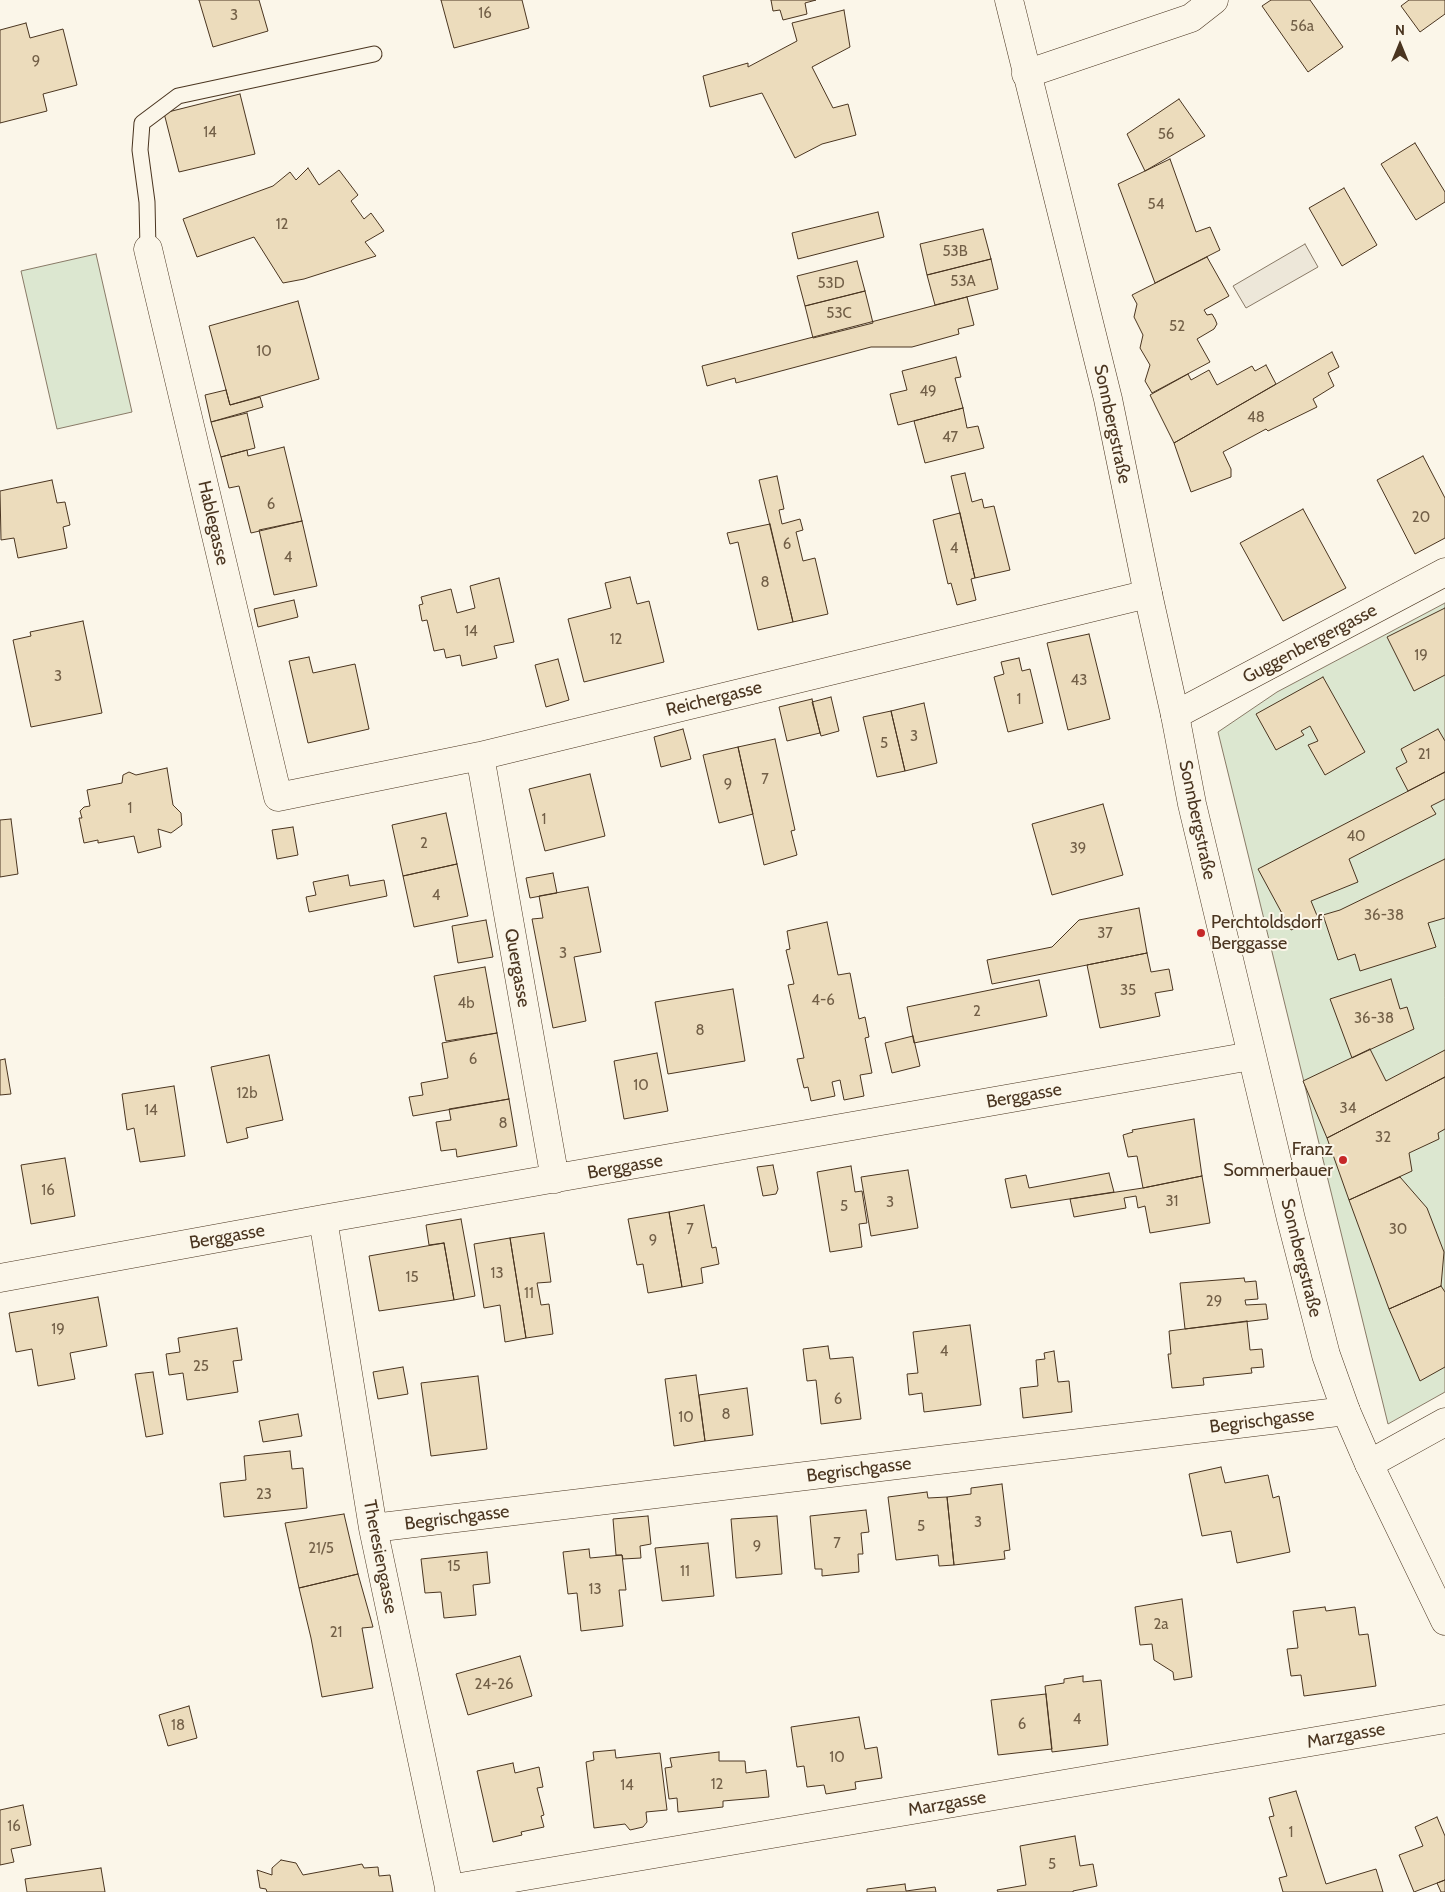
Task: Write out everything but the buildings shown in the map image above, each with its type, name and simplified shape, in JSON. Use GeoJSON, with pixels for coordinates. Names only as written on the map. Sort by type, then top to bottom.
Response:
{"type":"FeatureCollection","features":[{"type":"Feature","properties":{"kind":"street","name":"Sonnbergstraße"},"geometry":{"type":"LineString","coordinates":[[1009,0],[1108,398],[1192,804],[1251,1056],[1326,1355],[1346,1411],[1369,1464],[1445,1621]]}},
{"type":"Feature","properties":{"kind":"street"},"geometry":{"type":"LineString","coordinates":[[1026,74],[1191,18],[1214,0]]}},
{"type":"Feature","properties":{"kind":"street","name":"Hablegasse"},"geometry":{"type":"LineString","coordinates":[[148,249],[278,797]]}},
{"type":"Feature","properties":{"kind":"street","name":"Guggenbergergasse"},"geometry":{"type":"LineString","coordinates":[[1175,715],[1445,572]]}},
{"type":"Feature","properties":{"kind":"street","name":"Reichergasse"},"geometry":{"type":"LineString","coordinates":[[278,797],[480,756],[1148,594]]}},
{"type":"Feature","properties":{"kind":"street","name":"Quergasse"},"geometry":{"type":"LineString","coordinates":[[480,756],[555,1179]]}},
{"type":"Feature","properties":{"kind":"street","name":"Berggasse"},"geometry":{"type":"LineString","coordinates":[[0,1278],[1251,1056]]}},
{"type":"Feature","properties":{"kind":"street","name":"Theresiengasse"},"geometry":{"type":"LineString","coordinates":[[323,1220],[373,1528],[450,1890]]}},
{"type":"Feature","properties":{"kind":"street","name":"Begrischgasse"},"geometry":{"type":"LineString","coordinates":[[373,1528],[1346,1411]]}},
{"type":"Feature","properties":{"kind":"street"},"geometry":{"type":"LineString","coordinates":[[1369,1464],[1445,1422]]}},
{"type":"Feature","properties":{"kind":"street","name":"Marzgasse"},"geometry":{"type":"LineString","coordinates":[[450,1890],[1445,1719]]}},
{"type":"Feature","properties":{"kind":"lane"},"geometry":{"type":"LineString","coordinates":[[148,249],[148,202],[140,150],[142,123],[178,96],[374,54]]}},
{"type":"Feature","properties":{"kind":"green space"},"geometry":{"type":"Polygon","coordinates":[[[96,254],[132,412],[57,429],[21,271],[96,254]]]}},
{"type":"Feature","properties":{"kind":"green space"},"geometry":{"type":"Polygon","coordinates":[[[1445,603],[1445,1392],[1388,1424],[1218,732],[1277,692],[1445,603]]]}},
{"type":"Feature","properties":{"kind":"shaded area"},"geometry":{"type":"Polygon","coordinates":[[[1305,244],[1318,267],[1246,308],[1233,286],[1305,244]]]}},
{"type":"Feature","properties":{"kind":"place","name":"Perchtoldsdorf Berggasse"},"geometry":{"type":"Point","coordinates":[1201,933]}},
{"type":"Feature","properties":{"kind":"place","name":"Franz Sommerbauer"},"geometry":{"type":"Point","coordinates":[1343,1160]}}]}
